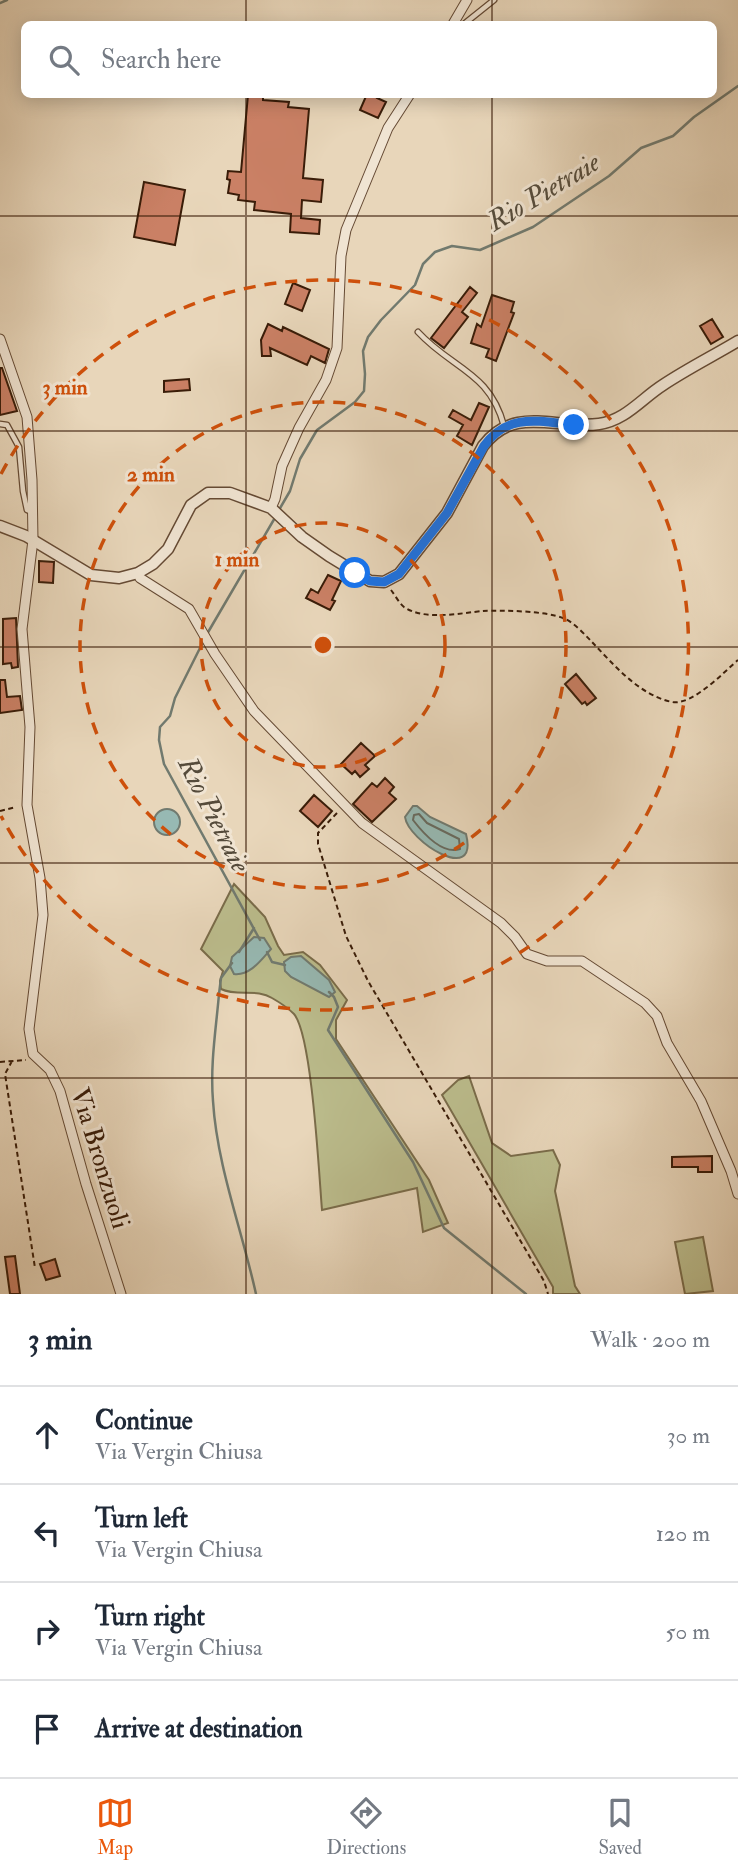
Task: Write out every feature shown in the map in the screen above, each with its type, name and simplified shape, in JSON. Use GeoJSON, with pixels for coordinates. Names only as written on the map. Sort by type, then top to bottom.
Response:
{"type":"FeatureCollection","features":[{"type":"Feature","properties":{"kind":"street"},"geometry":{"type":"LineString","coordinates":[[455,21],[467,0]]}},
{"type":"Feature","properties":{"kind":"street"},"geometry":{"type":"LineString","coordinates":[[271,508],[282,466],[299,428],[326,380],[337,348],[341,256],[346,230],[388,128],[408,98]]}},
{"type":"Feature","properties":{"kind":"street","name":"Via Bronzuoli"},"geometry":{"type":"LineString","coordinates":[[0,338],[27,417],[33,512],[33,540],[22,629],[30,727],[27,805],[40,878],[43,915],[29,1029],[33,1054],[50,1070],[60,1091],[121,1294]]}},
{"type":"Feature","properties":{"kind":"street"},"geometry":{"type":"LineString","coordinates":[[0,526],[33,540],[90,575],[119,578],[138,573],[153,564],[168,549],[191,505],[208,493],[230,493],[271,508],[302,537],[329,556],[370,581],[384,582],[399,574],[447,513],[484,446],[491,436],[504,426],[534,421],[574,425],[614,421],[630,412],[661,386],[738,341]]}},
{"type":"Feature","properties":{"kind":"street"},"geometry":{"type":"LineString","coordinates":[[138,573],[140,578],[189,609],[215,654],[254,711],[362,823],[501,923],[527,954],[547,961],[582,961],[645,1003],[657,1016],[667,1043],[701,1101],[731,1171],[738,1195]]}},
{"type":"Feature","properties":{"kind":"lane"},"geometry":{"type":"LineString","coordinates":[[468,21],[494,0]]}},
{"type":"Feature","properties":{"kind":"lane"},"geometry":{"type":"LineString","coordinates":[[418,332],[433,348],[471,372],[489,391],[500,410],[504,426]]}},
{"type":"Feature","properties":{"kind":"lane"},"geometry":{"type":"LineString","coordinates":[[0,424],[8,425],[19,447],[27,510],[33,512]]}},
{"type":"Feature","properties":{"kind":"path"},"geometry":{"type":"LineString","coordinates":[[384,582],[405,607],[425,613],[449,615],[486,611],[537,613],[564,618],[624,675],[652,693],[674,702],[698,694],[738,660]]}},
{"type":"Feature","properties":{"kind":"path"},"geometry":{"type":"LineString","coordinates":[[0,811],[27,805]]}},
{"type":"Feature","properties":{"kind":"path"},"geometry":{"type":"LineString","coordinates":[[344,805],[318,833],[318,844],[346,936],[368,981],[544,1281],[548,1294]]}},
{"type":"Feature","properties":{"kind":"path"},"geometry":{"type":"LineString","coordinates":[[0,1062],[38,1059]]}},
{"type":"Feature","properties":{"kind":"path"},"geometry":{"type":"LineString","coordinates":[[12,1061],[5,1074],[35,1268]]}},
{"type":"Feature","properties":{"kind":"green space"},"geometry":{"type":"Polygon","coordinates":[[[234,884],[265,917],[284,955],[303,952],[320,965],[347,1000],[336,1020],[336,1039],[429,1180],[448,1223],[423,1232],[417,1188],[322,1210],[310,1076],[306,1049],[294,1014],[266,995],[221,989],[223,971],[201,949],[234,884]]]}},
{"type":"Feature","properties":{"kind":"green space"},"geometry":{"type":"Polygon","coordinates":[[[469,1076],[492,1143],[511,1156],[553,1150],[560,1165],[555,1191],[575,1286],[580,1294],[553,1294],[553,1287],[442,1095],[458,1080],[469,1076]]]}},
{"type":"Feature","properties":{"kind":"green space"},"geometry":{"type":"Polygon","coordinates":[[[703,1237],[713,1291],[685,1294],[675,1242],[703,1237]]]}},
{"type":"Feature","properties":{"kind":"water"},"geometry":{"type":"Polygon","coordinates":[[[413,806],[466,834],[467,849],[462,857],[453,858],[441,854],[418,837],[405,817],[413,806]]]}},
{"type":"Feature","properties":{"kind":"water"},"geometry":{"type":"Polygon","coordinates":[[[167,809],[176,813],[180,822],[176,831],[167,835],[158,831],[154,822],[158,813],[167,809]]]}},
{"type":"Feature","properties":{"kind":"water"},"geometry":{"type":"Polygon","coordinates":[[[254,937],[264,938],[271,949],[250,970],[234,974],[230,966],[232,957],[254,937]]]}},
{"type":"Feature","properties":{"kind":"water"},"geometry":{"type":"Polygon","coordinates":[[[301,956],[329,980],[335,992],[329,997],[291,977],[285,971],[284,962],[291,957],[301,956]]]}},
{"type":"Feature","properties":{"kind":"building"},"geometry":{"type":"Polygon","coordinates":[[[248,98],[289,102],[288,107],[309,109],[303,178],[323,180],[321,202],[302,200],[301,218],[320,220],[319,234],[290,232],[291,214],[254,210],[255,202],[238,200],[239,195],[228,193],[228,171],[241,172],[248,98]]]}},
{"type":"Feature","properties":{"kind":"building"},"geometry":{"type":"Polygon","coordinates":[[[365,98],[377,98],[386,102],[378,118],[360,110],[365,98]]]}},
{"type":"Feature","properties":{"kind":"building"},"geometry":{"type":"Polygon","coordinates":[[[144,182],[185,190],[175,245],[134,237],[144,182]]]}},
{"type":"Feature","properties":{"kind":"building"},"geometry":{"type":"Polygon","coordinates":[[[293,283],[310,290],[302,311],[285,304],[293,283]]]}},
{"type":"Feature","properties":{"kind":"building"},"geometry":{"type":"Polygon","coordinates":[[[470,287],[477,293],[462,312],[468,317],[444,348],[431,338],[470,287]]]}},
{"type":"Feature","properties":{"kind":"building"},"geometry":{"type":"Polygon","coordinates":[[[492,295],[514,302],[511,312],[514,313],[496,361],[486,357],[489,349],[471,343],[477,324],[481,327],[492,295]]]}},
{"type":"Feature","properties":{"kind":"building"},"geometry":{"type":"Polygon","coordinates":[[[712,319],[723,337],[711,344],[700,326],[712,319]]]}},
{"type":"Feature","properties":{"kind":"building"},"geometry":{"type":"Polygon","coordinates":[[[268,324],[282,331],[283,327],[329,349],[325,363],[311,356],[307,365],[270,348],[271,356],[262,356],[261,340],[268,324]]]}},
{"type":"Feature","properties":{"kind":"building"},"geometry":{"type":"Polygon","coordinates":[[[0,368],[17,411],[0,415],[0,368]]]}},
{"type":"Feature","properties":{"kind":"building"},"geometry":{"type":"Polygon","coordinates":[[[189,379],[190,390],[164,392],[164,381],[189,379]]]}},
{"type":"Feature","properties":{"kind":"building"},"geometry":{"type":"Polygon","coordinates":[[[479,403],[489,407],[472,445],[457,436],[463,425],[449,417],[453,410],[471,420],[479,403]]]}},
{"type":"Feature","properties":{"kind":"building"},"geometry":{"type":"Polygon","coordinates":[[[39,561],[54,562],[53,583],[39,582],[39,561]]]}},
{"type":"Feature","properties":{"kind":"building"},"geometry":{"type":"Polygon","coordinates":[[[328,575],[341,581],[330,610],[306,598],[311,589],[318,593],[328,575]]]}},
{"type":"Feature","properties":{"kind":"building"},"geometry":{"type":"Polygon","coordinates":[[[16,618],[18,667],[12,668],[11,663],[3,664],[3,619],[16,618]]]}},
{"type":"Feature","properties":{"kind":"building"},"geometry":{"type":"Polygon","coordinates":[[[576,674],[596,698],[587,705],[585,702],[582,704],[565,684],[576,674]]]}},
{"type":"Feature","properties":{"kind":"building"},"geometry":{"type":"Polygon","coordinates":[[[0,680],[5,680],[7,697],[20,696],[22,710],[0,713],[0,680]]]}},
{"type":"Feature","properties":{"kind":"building"},"geometry":{"type":"Polygon","coordinates":[[[361,743],[375,756],[365,765],[369,769],[360,777],[355,771],[352,774],[341,764],[361,743]]]}},
{"type":"Feature","properties":{"kind":"building"},"geometry":{"type":"Polygon","coordinates":[[[385,778],[394,787],[389,793],[396,799],[372,822],[353,804],[372,783],[377,787],[385,778]]]}},
{"type":"Feature","properties":{"kind":"building"},"geometry":{"type":"Polygon","coordinates":[[[314,795],[332,811],[318,827],[300,811],[314,795]]]}},
{"type":"Feature","properties":{"kind":"building"},"geometry":{"type":"Polygon","coordinates":[[[712,1156],[712,1172],[698,1172],[698,1167],[672,1167],[672,1157],[712,1156]]]}},
{"type":"Feature","properties":{"kind":"building"},"geometry":{"type":"Polygon","coordinates":[[[15,1256],[20,1294],[10,1294],[5,1257],[15,1256]]]}},
{"type":"Feature","properties":{"kind":"building"},"geometry":{"type":"Polygon","coordinates":[[[55,1259],[60,1276],[46,1280],[40,1264],[55,1259]]]}},
{"type":"Feature","properties":{"kind":"waterway"},"geometry":{"type":"LineString","coordinates":[[0,3],[7,0]]}},
{"type":"Feature","properties":{"kind":"waterway","name":"Rio Pietraie"},"geometry":{"type":"LineString","coordinates":[[279,510],[290,491],[300,459],[317,430],[355,402],[364,391],[363,351],[368,337],[415,285],[423,264],[435,252],[452,246],[480,250],[533,227],[609,176],[641,148],[673,136],[694,117],[738,86]]}},
{"type":"Feature","properties":{"kind":"waterway","name":"Rio Pietraie"},"geometry":{"type":"LineString","coordinates":[[207,634],[276,516]]}},
{"type":"Feature","properties":{"kind":"waterway","name":"Rio Pietraie"},"geometry":{"type":"LineString","coordinates":[[204,640],[175,698],[170,716],[160,727],[159,740],[164,764],[260,940]]}},
{"type":"Feature","properties":{"kind":"waterway"},"geometry":{"type":"LineString","coordinates":[[239,952],[254,928]]}},
{"type":"Feature","properties":{"kind":"waterway","name":"Rio Pietraie"},"geometry":{"type":"LineString","coordinates":[[267,952],[272,962],[285,965]]}},
{"type":"Feature","properties":{"kind":"waterway"},"geometry":{"type":"LineString","coordinates":[[232,963],[221,978],[212,1088],[219,1150],[256,1294]]}},
{"type":"Feature","properties":{"kind":"waterway","name":"Rio Pietraie"},"geometry":{"type":"LineString","coordinates":[[329,992],[338,1007],[328,1030],[413,1162],[444,1228],[526,1294]]}},
{"type":"Feature","properties":{"kind":"route"},"geometry":{"type":"LineString","coordinates":[[355,573],[370,581],[384,582],[399,574],[447,513],[491,436],[504,426],[534,421],[574,425]]}}]}
